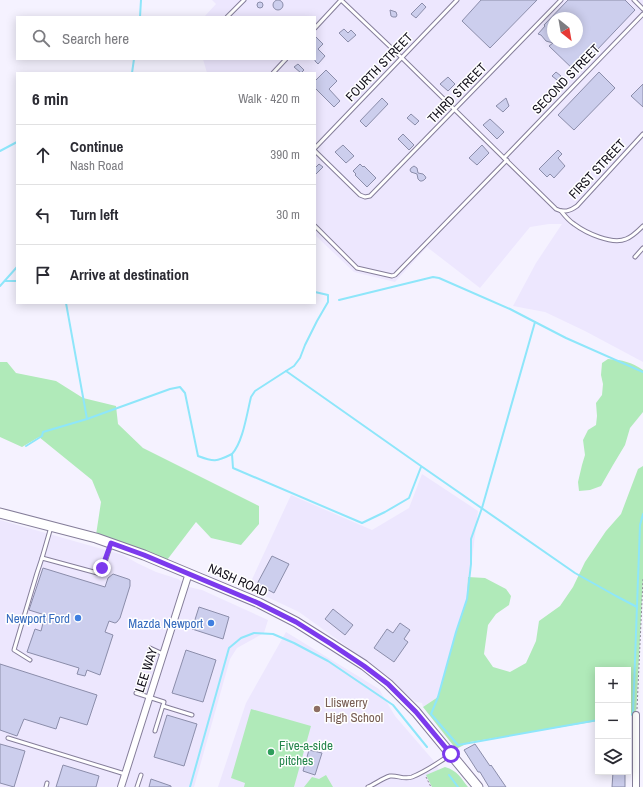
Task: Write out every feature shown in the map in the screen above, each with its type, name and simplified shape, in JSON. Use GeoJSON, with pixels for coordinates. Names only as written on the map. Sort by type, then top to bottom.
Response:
{"type":"FeatureCollection","features":[{"type":"Feature","properties":{"kind":"street","name":"NASH ROAD"},"geometry":{"type":"LineString","coordinates":[[0,513],[96,538],[144,555],[258,603],[296,622],[364,666],[388,684],[411,707],[478,787]]}},
{"type":"Feature","properties":{"kind":"street","name":"LEE WAY"},"geometry":{"type":"LineString","coordinates":[[121,787],[189,573]]}},
{"type":"Feature","properties":{"kind":"street"},"geometry":{"type":"LineString","coordinates":[[636,715],[640,734],[636,787]]}},
{"type":"Feature","properties":{"kind":"lane"},"geometry":{"type":"LineString","coordinates":[[228,16],[244,0]]}},
{"type":"Feature","properties":{"kind":"lane"},"geometry":{"type":"LineString","coordinates":[[316,27],[341,0],[556,209],[561,211],[574,224],[597,237],[613,241],[626,240],[643,226]]}},
{"type":"Feature","properties":{"kind":"lane","name":"FOURTH STREET"},"geometry":{"type":"LineString","coordinates":[[316,147],[457,0]]}},
{"type":"Feature","properties":{"kind":"lane","name":"THIRD STREET"},"geometry":{"type":"LineString","coordinates":[[316,152],[360,196],[370,196],[561,0]]}},
{"type":"Feature","properties":{"kind":"lane"},"geometry":{"type":"LineString","coordinates":[[634,0],[643,9]]}},
{"type":"Feature","properties":{"kind":"lane","name":"SECOND STREET"},"geometry":{"type":"LineString","coordinates":[[316,227],[357,268],[392,276],[643,14]]}},
{"type":"Feature","properties":{"kind":"lane"},"geometry":{"type":"LineString","coordinates":[[273,72],[285,60]]}},
{"type":"Feature","properties":{"kind":"lane","name":"FIRST STREET"},"geometry":{"type":"LineString","coordinates":[[561,211],[571,210],[577,206],[643,134]]}},
{"type":"Feature","properties":{"kind":"lane"},"geometry":{"type":"LineString","coordinates":[[635,257],[643,248]]}},
{"type":"Feature","properties":{"kind":"lane"},"geometry":{"type":"LineString","coordinates":[[30,660],[14,650],[51,526]]}},
{"type":"Feature","properties":{"kind":"lane"},"geometry":{"type":"LineString","coordinates":[[42,558],[100,574],[111,543]]}},
{"type":"Feature","properties":{"kind":"lane"},"geometry":{"type":"LineString","coordinates":[[150,648],[163,654]]}},
{"type":"Feature","properties":{"kind":"lane"},"geometry":{"type":"LineString","coordinates":[[136,693],[164,702],[155,731]]}},
{"type":"Feature","properties":{"kind":"lane"},"geometry":{"type":"LineString","coordinates":[[163,706],[192,715]]}},
{"type":"Feature","properties":{"kind":"lane"},"geometry":{"type":"LineString","coordinates":[[8,738],[126,774]]}},
{"type":"Feature","properties":{"kind":"lane"},"geometry":{"type":"LineString","coordinates":[[368,787],[389,776],[404,778],[411,777],[451,754]]}},
{"type":"Feature","properties":{"kind":"lane"},"geometry":{"type":"LineString","coordinates":[[137,787],[140,775]]}},
{"type":"Feature","properties":{"kind":"path"},"geometry":{"type":"LineString","coordinates":[[636,715],[643,579]]}},
{"type":"Feature","properties":{"kind":"path"},"geometry":{"type":"LineString","coordinates":[[425,775],[431,787]]}},
{"type":"Feature","properties":{"kind":"shaded area"},"geometry":{"type":"Polygon","coordinates":[[[212,0],[643,0],[643,362],[585,331],[545,312],[513,306],[536,263],[562,224],[549,224],[530,227],[480,288],[427,247],[395,282],[354,272],[316,236],[316,72],[207,72],[203,60],[316,60],[316,16],[205,16],[216,4],[212,0]]]}},
{"type":"Feature","properties":{"kind":"shaded area"},"geometry":{"type":"Polygon","coordinates":[[[422,474],[478,511],[467,599],[438,697],[423,707],[422,703],[416,702],[342,643],[299,612],[248,588],[291,495],[372,530],[409,508],[422,474]]]}},
{"type":"Feature","properties":{"kind":"shaded area"},"geometry":{"type":"Polygon","coordinates":[[[0,520],[123,555],[156,572],[178,579],[189,587],[202,590],[268,620],[264,633],[237,648],[230,659],[194,787],[0,787],[0,520]]]}},
{"type":"Feature","properties":{"kind":"shaded area","name":"Lliswerry High School"},"geometry":{"type":"Polygon","coordinates":[[[286,632],[379,689],[395,716],[433,760],[451,787],[218,787],[246,703],[286,632]]]}},
{"type":"Feature","properties":{"kind":"green space"},"geometry":{"type":"Polygon","coordinates":[[[608,359],[627,362],[643,370],[643,412],[630,428],[625,445],[601,486],[590,490],[579,491],[578,482],[585,455],[583,440],[588,430],[596,425],[596,403],[602,395],[602,363],[608,359]]]}},
{"type":"Feature","properties":{"kind":"green space"},"geometry":{"type":"Polygon","coordinates":[[[0,362],[7,362],[16,373],[56,381],[83,398],[116,406],[118,424],[143,448],[259,506],[259,524],[241,545],[211,538],[196,522],[167,560],[96,535],[101,502],[92,480],[39,437],[22,447],[0,437],[0,362]]]}},
{"type":"Feature","properties":{"kind":"green space"},"geometry":{"type":"Polygon","coordinates":[[[643,466],[643,579],[636,715],[631,716],[631,667],[595,667],[595,721],[470,742],[456,749],[423,707],[438,697],[467,599],[468,577],[485,578],[506,589],[511,596],[509,605],[496,614],[488,625],[484,654],[493,667],[510,672],[526,663],[536,641],[539,621],[560,606],[573,587],[585,562],[606,531],[621,514],[638,469],[643,466]]]}},
{"type":"Feature","properties":{"kind":"green space","name":"Five-a-side pitches"},"geometry":{"type":"Polygon","coordinates":[[[251,709],[311,726],[294,787],[244,787],[245,783],[231,778],[251,709]]]}},
{"type":"Feature","properties":{"kind":"green space"},"geometry":{"type":"Polygon","coordinates":[[[445,767],[456,772],[468,787],[432,787],[426,775],[445,767]]]}},
{"type":"Feature","properties":{"kind":"green space"},"geometry":{"type":"Polygon","coordinates":[[[326,775],[333,787],[304,787],[312,777],[319,779],[326,775]]]}},
{"type":"Feature","properties":{"kind":"building"},"geometry":{"type":"Polygon","coordinates":[[[276,0],[280,0],[282,1],[282,9],[276,10],[273,7],[273,3],[276,0]]]}},
{"type":"Feature","properties":{"kind":"building"},"geometry":{"type":"Polygon","coordinates":[[[481,0],[537,0],[490,48],[462,21],[481,0]]]}},
{"type":"Feature","properties":{"kind":"building"},"geometry":{"type":"Polygon","coordinates":[[[568,0],[625,0],[635,10],[576,72],[551,48],[583,48],[583,12],[556,12],[568,0]]]}},
{"type":"Feature","properties":{"kind":"building"},"geometry":{"type":"Polygon","coordinates":[[[260,2],[263,5],[260,8],[257,5],[260,2]]]}},
{"type":"Feature","properties":{"kind":"building"},"geometry":{"type":"Polygon","coordinates":[[[422,3],[426,7],[416,18],[411,14],[422,3]]]}},
{"type":"Feature","properties":{"kind":"building"},"geometry":{"type":"Polygon","coordinates":[[[390,10],[396,12],[396,17],[391,16],[390,10]]]}},
{"type":"Feature","properties":{"kind":"building"},"geometry":{"type":"Polygon","coordinates":[[[547,22],[547,41],[538,34],[545,26],[544,25],[547,22]]]}},
{"type":"Feature","properties":{"kind":"building"},"geometry":{"type":"Polygon","coordinates":[[[344,29],[348,33],[351,30],[356,35],[348,42],[339,33],[344,29]]]}},
{"type":"Feature","properties":{"kind":"building"},"geometry":{"type":"Polygon","coordinates":[[[316,37],[323,44],[318,49],[325,56],[318,64],[315,61],[316,37]]]}},
{"type":"Feature","properties":{"kind":"building"},"geometry":{"type":"Polygon","coordinates":[[[298,64],[304,70],[300,72],[294,67],[298,64]]]}},
{"type":"Feature","properties":{"kind":"building"},"geometry":{"type":"Polygon","coordinates":[[[326,70],[337,81],[329,89],[340,101],[334,107],[316,89],[316,80],[326,70]]]}},
{"type":"Feature","properties":{"kind":"building"},"geometry":{"type":"Polygon","coordinates":[[[556,72],[561,76],[557,80],[552,76],[556,72]]]}},
{"type":"Feature","properties":{"kind":"building"},"geometry":{"type":"Polygon","coordinates":[[[599,72],[615,88],[574,130],[558,115],[599,72]]]}},
{"type":"Feature","properties":{"kind":"building"},"geometry":{"type":"Polygon","coordinates":[[[448,77],[455,84],[448,91],[440,84],[448,77]]]}},
{"type":"Feature","properties":{"kind":"building"},"geometry":{"type":"Polygon","coordinates":[[[643,84],[643,107],[631,96],[643,84]]]}},
{"type":"Feature","properties":{"kind":"building"},"geometry":{"type":"Polygon","coordinates":[[[382,98],[388,104],[366,127],[360,121],[382,98]]]}},
{"type":"Feature","properties":{"kind":"building"},"geometry":{"type":"Polygon","coordinates":[[[506,98],[509,106],[503,112],[496,106],[506,98]]]}},
{"type":"Feature","properties":{"kind":"building"},"geometry":{"type":"Polygon","coordinates":[[[411,114],[419,121],[415,125],[407,118],[411,114]]]}},
{"type":"Feature","properties":{"kind":"building"},"geometry":{"type":"Polygon","coordinates":[[[490,119],[504,132],[497,139],[483,125],[490,119]]]}},
{"type":"Feature","properties":{"kind":"building"},"geometry":{"type":"Polygon","coordinates":[[[403,134],[414,145],[409,150],[398,139],[403,134]]]}},
{"type":"Feature","properties":{"kind":"building"},"geometry":{"type":"Polygon","coordinates":[[[343,145],[354,156],[346,163],[335,152],[343,145]]]}},
{"type":"Feature","properties":{"kind":"building"},"geometry":{"type":"Polygon","coordinates":[[[482,145],[489,153],[477,165],[469,158],[482,145]]]}},
{"type":"Feature","properties":{"kind":"building"},"geometry":{"type":"Polygon","coordinates":[[[558,150],[562,154],[558,158],[565,166],[554,178],[550,174],[547,177],[539,169],[558,150]]]}},
{"type":"Feature","properties":{"kind":"building"},"geometry":{"type":"Polygon","coordinates":[[[319,164],[323,167],[316,174],[316,167],[319,164]]]}},
{"type":"Feature","properties":{"kind":"building"},"geometry":{"type":"Polygon","coordinates":[[[360,164],[376,178],[367,187],[353,171],[360,164]]]}},
{"type":"Feature","properties":{"kind":"building"},"geometry":{"type":"Polygon","coordinates":[[[414,166],[417,168],[418,173],[425,176],[426,178],[424,180],[420,181],[417,174],[411,172],[411,168],[414,166]]]}},
{"type":"Feature","properties":{"kind":"building"},"geometry":{"type":"Polygon","coordinates":[[[272,556],[289,564],[274,593],[257,584],[272,556]]]}},
{"type":"Feature","properties":{"kind":"building"},"geometry":{"type":"Polygon","coordinates":[[[43,568],[105,587],[108,578],[113,574],[130,580],[130,586],[120,618],[115,623],[109,621],[105,632],[113,635],[100,675],[87,670],[85,676],[77,674],[79,668],[27,652],[35,629],[41,631],[45,615],[29,610],[43,568]]]}},
{"type":"Feature","properties":{"kind":"building"},"geometry":{"type":"Polygon","coordinates":[[[199,607],[229,617],[223,639],[192,629],[199,607]]]}},
{"type":"Feature","properties":{"kind":"building"},"geometry":{"type":"Polygon","coordinates":[[[333,609],[353,625],[345,635],[325,619],[333,609]]]}},
{"type":"Feature","properties":{"kind":"building"},"geometry":{"type":"Polygon","coordinates":[[[400,623],[410,630],[404,639],[408,642],[394,662],[374,648],[387,629],[393,633],[400,623]]]}},
{"type":"Feature","properties":{"kind":"building"},"geometry":{"type":"Polygon","coordinates":[[[186,650],[216,660],[203,702],[172,693],[186,650]]]}},
{"type":"Feature","properties":{"kind":"building"},"geometry":{"type":"Polygon","coordinates":[[[0,664],[97,695],[87,725],[60,717],[56,729],[24,719],[17,736],[0,730],[0,664]]]}},
{"type":"Feature","properties":{"kind":"building"},"geometry":{"type":"Polygon","coordinates":[[[167,715],[197,724],[184,766],[154,757],[167,715]]]}},
{"type":"Feature","properties":{"kind":"building"},"geometry":{"type":"Polygon","coordinates":[[[0,744],[25,751],[14,787],[0,783],[0,744]]]}},
{"type":"Feature","properties":{"kind":"building"},"geometry":{"type":"Polygon","coordinates":[[[475,744],[506,787],[489,787],[480,772],[478,772],[464,750],[475,744]]]}},
{"type":"Feature","properties":{"kind":"building"},"geometry":{"type":"Polygon","coordinates":[[[309,750],[322,753],[315,775],[303,771],[309,750]]]}},
{"type":"Feature","properties":{"kind":"building"},"geometry":{"type":"Polygon","coordinates":[[[63,765],[99,776],[96,787],[56,787],[63,765]]]}},
{"type":"Feature","properties":{"kind":"building"},"geometry":{"type":"Polygon","coordinates":[[[613,775],[625,775],[625,787],[612,787],[613,775]]]}},
{"type":"Feature","properties":{"kind":"building"},"geometry":{"type":"Polygon","coordinates":[[[151,779],[171,786],[171,787],[149,787],[151,779]]]}},
{"type":"Feature","properties":{"kind":"waterway"},"geometry":{"type":"LineString","coordinates":[[140,16],[141,0]]}},
{"type":"Feature","properties":{"kind":"waterway"},"geometry":{"type":"LineString","coordinates":[[132,72],[134,60]]}},
{"type":"Feature","properties":{"kind":"waterway"},"geometry":{"type":"LineString","coordinates":[[0,151],[16,143]]}},
{"type":"Feature","properties":{"kind":"waterway"},"geometry":{"type":"LineString","coordinates":[[0,286],[16,268]]}},
{"type":"Feature","properties":{"kind":"waterway"},"geometry":{"type":"LineString","coordinates":[[339,300],[433,277],[439,278],[510,309],[535,322],[482,508],[471,539],[471,564],[467,599],[438,697],[431,714],[458,745],[595,721]]}},
{"type":"Feature","properties":{"kind":"waterway"},"geometry":{"type":"LineString","coordinates":[[5,281],[16,281]]}},
{"type":"Feature","properties":{"kind":"waterway"},"geometry":{"type":"LineString","coordinates":[[316,292],[328,295],[328,302],[317,321],[300,358],[294,366],[286,371],[575,573],[637,607]]}},
{"type":"Feature","properties":{"kind":"waterway"},"geometry":{"type":"LineString","coordinates":[[66,304],[87,419]]}},
{"type":"Feature","properties":{"kind":"waterway"},"geometry":{"type":"LineString","coordinates":[[535,322],[566,338],[643,372]]}},
{"type":"Feature","properties":{"kind":"waterway"},"geometry":{"type":"LineString","coordinates":[[286,371],[255,391],[251,397],[242,435],[236,449],[232,454],[233,468],[362,523],[409,498],[421,467]]}},
{"type":"Feature","properties":{"kind":"waterway"},"geometry":{"type":"LineString","coordinates":[[26,446],[42,436],[43,432],[87,419],[170,389],[180,387],[185,393],[198,456],[215,460],[222,459],[232,454]]}},
{"type":"Feature","properties":{"kind":"waterway"},"geometry":{"type":"LineString","coordinates":[[631,714],[633,714],[640,525],[643,514]]}},
{"type":"Feature","properties":{"kind":"waterway"},"geometry":{"type":"LineString","coordinates":[[190,787],[229,648],[241,638],[254,633],[273,634],[328,661],[393,705],[427,747]]}},
{"type":"Feature","properties":{"kind":"waterway"},"geometry":{"type":"LineString","coordinates":[[449,775],[458,787]]}},
{"type":"Feature","properties":{"kind":"place","name":"Newport Ford"},"geometry":{"type":"Point","coordinates":[78,618]}},
{"type":"Feature","properties":{"kind":"place","name":"Mazda Newport"},"geometry":{"type":"Point","coordinates":[211,623]}},
{"type":"Feature","properties":{"kind":"place","name":"Lliswerry High School"},"geometry":{"type":"Point","coordinates":[317,709]}},
{"type":"Feature","properties":{"kind":"place","name":"Five-a-side pitches"},"geometry":{"type":"Point","coordinates":[271,752]}},
{"type":"Feature","properties":{"kind":"route"},"geometry":{"type":"LineString","coordinates":[[102,568],[111,543],[189,573],[258,603],[296,622],[364,666],[388,684],[416,712],[451,754]]}}]}
